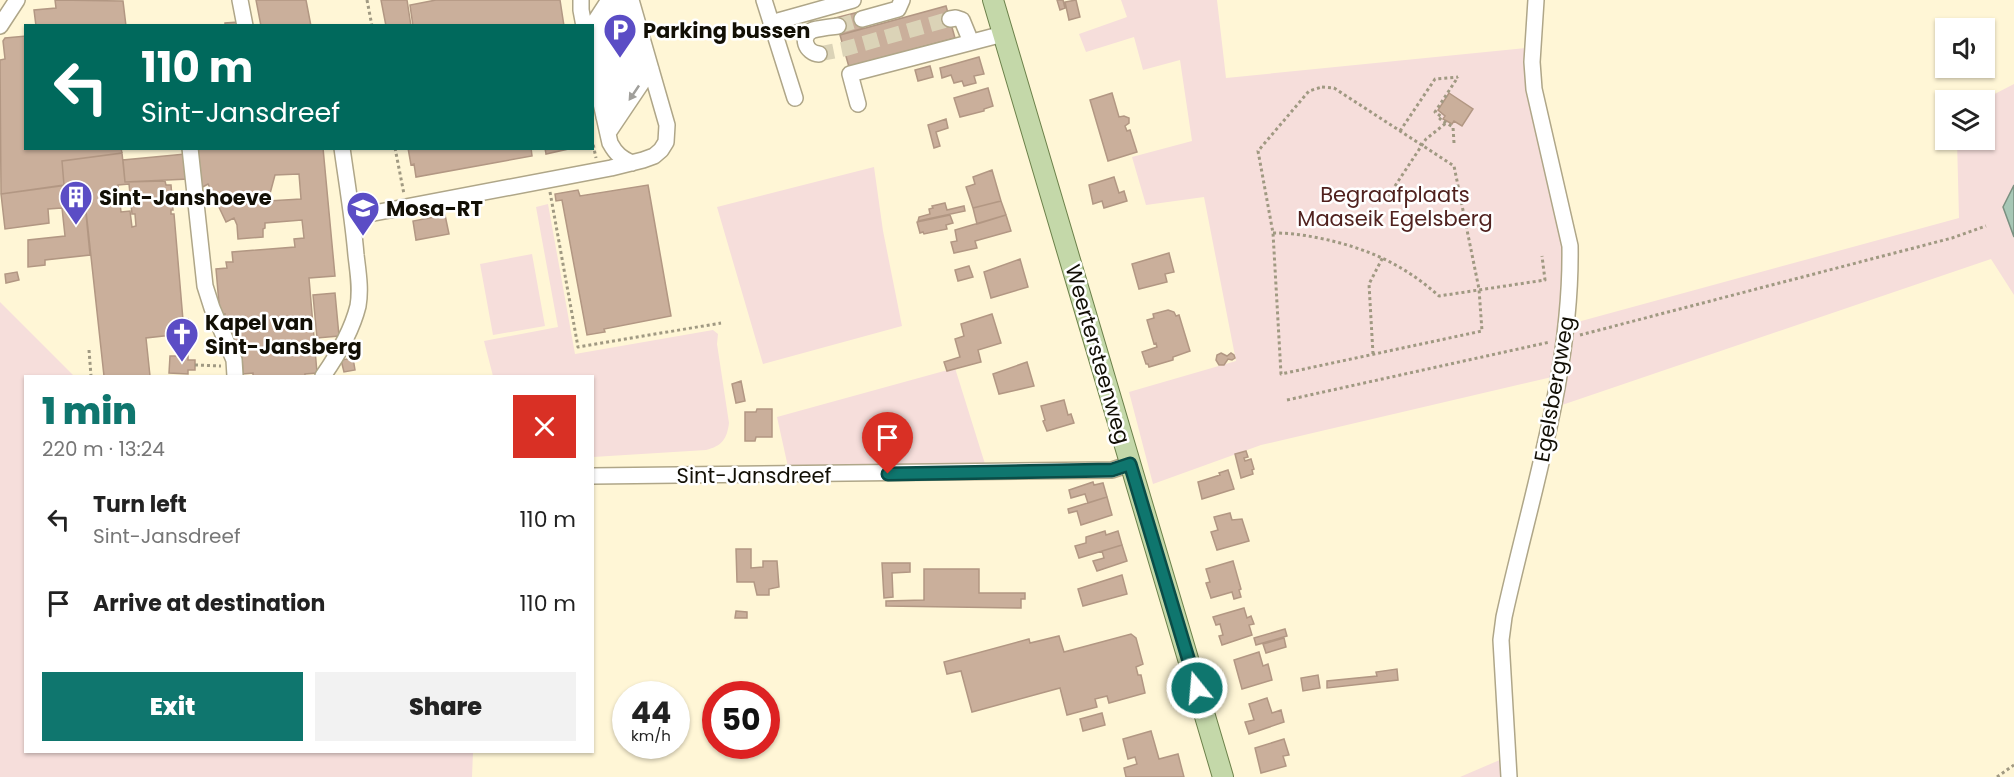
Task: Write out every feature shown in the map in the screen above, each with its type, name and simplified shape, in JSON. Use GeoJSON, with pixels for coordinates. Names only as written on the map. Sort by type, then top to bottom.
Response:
{"type":"FeatureCollection","features":[{"type":"Feature","properties":{"kind":"main road","name":"Weertersteenweg"},"geometry":{"type":"LineString","coordinates":[[993,0],[1223,777]]}},
{"type":"Feature","properties":{"kind":"street"},"geometry":{"type":"LineString","coordinates":[[0,26],[17,0]]}},
{"type":"Feature","properties":{"kind":"street"},"geometry":{"type":"LineString","coordinates":[[240,0],[245,24]]}},
{"type":"Feature","properties":{"kind":"street"},"geometry":{"type":"LineString","coordinates":[[581,0],[586,23]]}},
{"type":"Feature","properties":{"kind":"street"},"geometry":{"type":"LineString","coordinates":[[586,23],[594,0]]}},
{"type":"Feature","properties":{"kind":"street"},"geometry":{"type":"LineString","coordinates":[[586,23],[609,0]]}},
{"type":"Feature","properties":{"kind":"street"},"geometry":{"type":"LineString","coordinates":[[764,0],[795,98]]}},
{"type":"Feature","properties":{"kind":"street"},"geometry":{"type":"LineString","coordinates":[[771,23],[852,0]]}},
{"type":"Feature","properties":{"kind":"street"},"geometry":{"type":"LineString","coordinates":[[861,19],[898,9],[902,0]]}},
{"type":"Feature","properties":{"kind":"street","name":"Egelsbergweg"},"geometry":{"type":"LineString","coordinates":[[1509,777],[1501,640],[1504,617],[1542,458],[1565,339],[1568,308],[1570,246],[1534,89],[1532,62],[1536,0]]}},
{"type":"Feature","properties":{"kind":"street"},"geometry":{"type":"LineString","coordinates":[[353,217],[611,168],[654,156],[661,150],[668,134],[642,38],[629,3]]}},
{"type":"Feature","properties":{"kind":"street"},"geometry":{"type":"LineString","coordinates":[[594,44],[629,3]]}},
{"type":"Feature","properties":{"kind":"street"},"geometry":{"type":"LineString","coordinates":[[594,63],[629,3]]}},
{"type":"Feature","properties":{"kind":"street"},"geometry":{"type":"LineString","coordinates":[[950,19],[962,20],[971,42]]}},
{"type":"Feature","properties":{"kind":"street"},"geometry":{"type":"LineString","coordinates":[[597,84],[637,23]]}},
{"type":"Feature","properties":{"kind":"street"},"geometry":{"type":"LineString","coordinates":[[819,54],[808,49],[805,42],[807,36],[813,30],[837,26]]}},
{"type":"Feature","properties":{"kind":"street"},"geometry":{"type":"LineString","coordinates":[[858,104],[850,74],[1003,34]]}},
{"type":"Feature","properties":{"kind":"street"},"geometry":{"type":"LineString","coordinates":[[601,100],[642,38]]}},
{"type":"Feature","properties":{"kind":"street"},"geometry":{"type":"LineString","coordinates":[[604,117],[646,54]]}},
{"type":"Feature","properties":{"kind":"street"},"geometry":{"type":"LineString","coordinates":[[608,133],[651,69]]}},
{"type":"Feature","properties":{"kind":"street"},"geometry":{"type":"LineString","coordinates":[[594,70],[610,143],[622,159],[632,163]]}},
{"type":"Feature","properties":{"kind":"street"},"geometry":{"type":"LineString","coordinates":[[190,150],[205,286],[232,354],[235,372]]}},
{"type":"Feature","properties":{"kind":"street"},"geometry":{"type":"LineString","coordinates":[[323,375],[355,318],[358,303],[359,284],[353,217],[342,150]]}},
{"type":"Feature","properties":{"kind":"street","name":"Sint-Jansdreef"},"geometry":{"type":"LineString","coordinates":[[594,476],[1112,470],[1130,464]]}},
{"type":"Feature","properties":{"kind":"path"},"geometry":{"type":"LineString","coordinates":[[367,0],[372,24]]}},
{"type":"Feature","properties":{"kind":"path"},"geometry":{"type":"LineString","coordinates":[[1400,131],[1435,79],[1458,77],[1435,112],[1442,117],[1440,119],[1453,127],[1454,143]]}},
{"type":"Feature","properties":{"kind":"path"},"geometry":{"type":"LineString","coordinates":[[1322,87],[1334,88],[1422,145],[1454,166],[1479,289],[1482,331],[1281,374],[1274,234],[1258,151],[1309,91],[1322,87]]}},
{"type":"Feature","properties":{"kind":"path"},"geometry":{"type":"LineString","coordinates":[[1385,201],[1426,139],[1446,123]]}},
{"type":"Feature","properties":{"kind":"path"},"geometry":{"type":"LineString","coordinates":[[395,150],[404,194]]}},
{"type":"Feature","properties":{"kind":"path"},"geometry":{"type":"LineString","coordinates":[[594,150],[596,161]]}},
{"type":"Feature","properties":{"kind":"path"},"geometry":{"type":"LineString","coordinates":[[550,194],[578,347],[721,324]]}},
{"type":"Feature","properties":{"kind":"path"},"geometry":{"type":"LineString","coordinates":[[1287,400],[1565,339],[1953,238],[1986,226]]}},
{"type":"Feature","properties":{"kind":"path"},"geometry":{"type":"LineString","coordinates":[[1274,234],[1291,233],[1347,244],[1383,257],[1421,280],[1438,296],[1545,280],[1542,256]]}},
{"type":"Feature","properties":{"kind":"path"},"geometry":{"type":"LineString","coordinates":[[1373,354],[1369,284],[1383,257]]}},
{"type":"Feature","properties":{"kind":"path"},"geometry":{"type":"LineString","coordinates":[[89,350],[91,375]]}},
{"type":"Feature","properties":{"kind":"path"},"geometry":{"type":"LineString","coordinates":[[195,366],[235,372]]}},
{"type":"Feature","properties":{"kind":"path"},"geometry":{"type":"LineString","coordinates":[[1997,777],[2014,765]]}},
{"type":"Feature","properties":{"kind":"green space","name":"Begraafplaats Maaseik Egelsberg"},"geometry":{"type":"Polygon","coordinates":[[[1121,0],[1217,0],[1226,78],[1526,48],[1526,82],[1563,240],[1566,270],[1552,377],[1261,445],[1153,484],[1129,392],[1236,361],[1204,197],[1146,205],[1132,157],[1192,141],[1180,60],[1143,70],[1134,37],[1086,52],[1079,34],[1127,17],[1121,0]]]}},
{"type":"Feature","properties":{"kind":"green space"},"geometry":{"type":"Polygon","coordinates":[[[2014,84],[2014,185],[2003,207],[2014,237],[2014,295],[1991,259],[1562,405],[1574,323],[1959,218],[1957,150],[1995,150],[1995,94],[2014,84]]]}},
{"type":"Feature","properties":{"kind":"green space"},"geometry":{"type":"Polygon","coordinates":[[[874,167],[883,231],[902,326],[763,364],[717,207],[874,167]]]}},
{"type":"Feature","properties":{"kind":"green space"},"geometry":{"type":"Polygon","coordinates":[[[548,204],[575,354],[713,330],[718,334],[717,344],[729,423],[725,438],[720,444],[706,450],[594,457],[594,375],[493,375],[484,341],[558,327],[536,207],[548,204]]]}},
{"type":"Feature","properties":{"kind":"green space"},"geometry":{"type":"Polygon","coordinates":[[[532,254],[545,326],[493,335],[480,264],[532,254]]]}},
{"type":"Feature","properties":{"kind":"green space"},"geometry":{"type":"Polygon","coordinates":[[[0,302],[73,375],[24,375],[24,753],[473,753],[472,777],[0,777],[0,302]]]}},
{"type":"Feature","properties":{"kind":"green space"},"geometry":{"type":"Polygon","coordinates":[[[955,368],[985,464],[788,467],[777,417],[955,368]]]}},
{"type":"Feature","properties":{"kind":"green space"},"geometry":{"type":"Polygon","coordinates":[[[1502,759],[1503,777],[1460,777],[1502,759]]]}},
{"type":"Feature","properties":{"kind":"shaded area"},"geometry":{"type":"Polygon","coordinates":[[[2014,185],[2014,237],[2003,207],[2014,185]]]}},
{"type":"Feature","properties":{"kind":"building"},"geometry":{"type":"Polygon","coordinates":[[[55,0],[123,1],[126,24],[36,24],[34,10],[56,8],[55,0]]]}},
{"type":"Feature","properties":{"kind":"building"},"geometry":{"type":"Polygon","coordinates":[[[256,0],[306,0],[311,24],[261,24],[256,0]]]}},
{"type":"Feature","properties":{"kind":"building"},"geometry":{"type":"Polygon","coordinates":[[[381,0],[407,0],[411,24],[386,24],[381,0]]]}},
{"type":"Feature","properties":{"kind":"building"},"geometry":{"type":"Polygon","coordinates":[[[436,0],[560,0],[564,24],[413,24],[410,5],[436,0]]]}},
{"type":"Feature","properties":{"kind":"building"},"geometry":{"type":"Polygon","coordinates":[[[1057,0],[1063,0],[1065,8],[1060,10],[1057,0]]]}},
{"type":"Feature","properties":{"kind":"building"},"geometry":{"type":"Polygon","coordinates":[[[1076,0],[1080,17],[1069,20],[1065,2],[1076,0]]]}},
{"type":"Feature","properties":{"kind":"building"},"geometry":{"type":"Polygon","coordinates":[[[946,6],[955,38],[849,67],[840,35],[946,6]]]}},
{"type":"Feature","properties":{"kind":"building"},"geometry":{"type":"Polygon","coordinates":[[[859,12],[864,28],[840,35],[835,18],[859,12]]]}},
{"type":"Feature","properties":{"kind":"building"},"geometry":{"type":"Polygon","coordinates":[[[24,36],[24,150],[121,150],[122,153],[62,161],[64,185],[1,194],[0,60],[5,59],[3,41],[5,38],[24,36]]]}},
{"type":"Feature","properties":{"kind":"building"},"geometry":{"type":"Polygon","coordinates":[[[979,57],[984,74],[974,76],[976,83],[964,86],[962,81],[954,83],[951,75],[942,78],[940,68],[979,57]]]}},
{"type":"Feature","properties":{"kind":"building"},"geometry":{"type":"Polygon","coordinates":[[[930,66],[933,77],[918,81],[915,70],[930,66]]]}},
{"type":"Feature","properties":{"kind":"building"},"geometry":{"type":"Polygon","coordinates":[[[988,88],[993,106],[984,111],[960,117],[954,98],[988,88]]]}},
{"type":"Feature","properties":{"kind":"building"},"geometry":{"type":"Polygon","coordinates":[[[1112,93],[1119,117],[1129,118],[1129,123],[1125,126],[1127,131],[1130,130],[1137,152],[1108,161],[1090,100],[1112,93]]]}},
{"type":"Feature","properties":{"kind":"building"},"geometry":{"type":"Polygon","coordinates":[[[1449,93],[1473,109],[1462,126],[1454,121],[1452,124],[1443,119],[1445,116],[1438,110],[1449,93]]]}},
{"type":"Feature","properties":{"kind":"building"},"geometry":{"type":"Polygon","coordinates":[[[946,119],[948,128],[936,132],[940,146],[934,148],[928,125],[946,119]]]}},
{"type":"Feature","properties":{"kind":"building"},"geometry":{"type":"Polygon","coordinates":[[[195,150],[323,150],[335,276],[309,278],[317,373],[305,375],[243,374],[242,356],[236,355],[226,333],[225,314],[220,315],[216,269],[227,268],[226,262],[233,262],[232,252],[295,247],[294,239],[304,238],[302,220],[265,223],[263,237],[238,239],[234,218],[226,222],[208,184],[199,189],[195,150]],[[299,174],[275,175],[268,201],[301,199],[299,174]]]}},
{"type":"Feature","properties":{"kind":"building"},"geometry":{"type":"Polygon","coordinates":[[[408,150],[531,150],[532,156],[416,177],[414,164],[411,165],[408,150]]]}},
{"type":"Feature","properties":{"kind":"building"},"geometry":{"type":"Polygon","coordinates":[[[545,150],[564,150],[546,154],[545,150]]]}},
{"type":"Feature","properties":{"kind":"building"},"geometry":{"type":"Polygon","coordinates":[[[122,153],[125,182],[165,181],[166,185],[171,185],[173,210],[171,214],[174,214],[183,320],[188,319],[190,333],[146,338],[150,375],[104,375],[83,183],[64,185],[62,161],[122,153]],[[129,184],[118,185],[121,212],[130,211],[132,227],[136,226],[135,214],[132,214],[129,184]]]}},
{"type":"Feature","properties":{"kind":"building"},"geometry":{"type":"Polygon","coordinates":[[[185,154],[188,179],[125,182],[123,160],[185,154]]]}},
{"type":"Feature","properties":{"kind":"building"},"geometry":{"type":"Polygon","coordinates":[[[992,170],[1001,201],[973,208],[966,187],[975,184],[973,177],[992,170]]]}},
{"type":"Feature","properties":{"kind":"building"},"geometry":{"type":"Polygon","coordinates":[[[1114,177],[1119,193],[1124,191],[1127,201],[1104,208],[1102,201],[1093,204],[1089,185],[1114,177]]]}},
{"type":"Feature","properties":{"kind":"building","name":"Sint-Janshoeve"},"geometry":{"type":"Polygon","coordinates":[[[83,183],[90,255],[45,260],[45,265],[28,267],[28,240],[65,236],[62,208],[48,209],[49,223],[5,229],[1,194],[83,183]]]}},
{"type":"Feature","properties":{"kind":"building"},"geometry":{"type":"Polygon","coordinates":[[[648,185],[671,316],[604,329],[605,332],[587,335],[562,200],[556,201],[555,194],[578,190],[580,196],[648,185]]]}},
{"type":"Feature","properties":{"kind":"building"},"geometry":{"type":"Polygon","coordinates":[[[1001,201],[1006,215],[977,224],[973,208],[1001,201]]]}},
{"type":"Feature","properties":{"kind":"building"},"geometry":{"type":"Polygon","coordinates":[[[945,203],[947,210],[964,206],[965,211],[918,221],[919,217],[930,214],[929,209],[933,208],[932,206],[945,203]]]}},
{"type":"Feature","properties":{"kind":"building"},"geometry":{"type":"Polygon","coordinates":[[[445,215],[449,234],[416,240],[413,221],[445,215]]]}},
{"type":"Feature","properties":{"kind":"building"},"geometry":{"type":"Polygon","coordinates":[[[950,215],[953,223],[946,225],[947,229],[920,233],[917,222],[950,215]]]}},
{"type":"Feature","properties":{"kind":"building"},"geometry":{"type":"Polygon","coordinates":[[[1006,215],[1011,231],[975,241],[977,248],[954,253],[951,242],[957,241],[955,230],[1006,215]]]}},
{"type":"Feature","properties":{"kind":"building"},"geometry":{"type":"Polygon","coordinates":[[[1169,253],[1174,272],[1165,274],[1167,282],[1139,289],[1132,264],[1169,253]]]}},
{"type":"Feature","properties":{"kind":"building"},"geometry":{"type":"Polygon","coordinates":[[[1020,259],[1028,287],[991,298],[984,272],[1020,259]]]}},
{"type":"Feature","properties":{"kind":"building"},"geometry":{"type":"Polygon","coordinates":[[[969,266],[973,277],[958,281],[955,270],[969,266]]]}},
{"type":"Feature","properties":{"kind":"building"},"geometry":{"type":"Polygon","coordinates":[[[17,272],[19,280],[6,283],[5,274],[17,272]]]}},
{"type":"Feature","properties":{"kind":"building"},"geometry":{"type":"Polygon","coordinates":[[[335,293],[339,336],[317,338],[313,295],[335,293]]]}},
{"type":"Feature","properties":{"kind":"building"},"geometry":{"type":"Polygon","coordinates":[[[1168,310],[1174,312],[1176,316],[1179,315],[1190,351],[1173,357],[1173,360],[1149,367],[1142,352],[1157,347],[1147,320],[1154,318],[1153,314],[1168,310]]]}},
{"type":"Feature","properties":{"kind":"building"},"geometry":{"type":"Polygon","coordinates":[[[992,314],[1001,343],[978,350],[981,362],[947,371],[944,362],[960,357],[955,339],[964,336],[961,324],[992,314]]]}},
{"type":"Feature","properties":{"kind":"building"},"geometry":{"type":"Polygon","coordinates":[[[1221,353],[1227,356],[1231,353],[1235,358],[1228,359],[1224,365],[1219,365],[1216,360],[1217,355],[1221,353]]]}},
{"type":"Feature","properties":{"kind":"building","name":"Kapel van Sint-Jansberg"},"geometry":{"type":"Polygon","coordinates":[[[170,356],[188,356],[188,360],[195,360],[195,370],[188,370],[188,374],[169,373],[170,356]]]}},
{"type":"Feature","properties":{"kind":"building"},"geometry":{"type":"Polygon","coordinates":[[[353,358],[355,370],[344,372],[341,360],[353,358]]]}},
{"type":"Feature","properties":{"kind":"building"},"geometry":{"type":"Polygon","coordinates":[[[1027,362],[1034,386],[999,394],[993,374],[1027,362]]]}},
{"type":"Feature","properties":{"kind":"building"},"geometry":{"type":"Polygon","coordinates":[[[741,381],[745,401],[736,403],[732,384],[741,381]]]}},
{"type":"Feature","properties":{"kind":"building"},"geometry":{"type":"Polygon","coordinates":[[[1064,400],[1068,415],[1071,414],[1074,423],[1047,431],[1041,406],[1064,400]]]}},
{"type":"Feature","properties":{"kind":"building"},"geometry":{"type":"Polygon","coordinates":[[[757,409],[772,409],[772,437],[756,437],[755,441],[745,441],[745,412],[756,412],[757,409]]]}},
{"type":"Feature","properties":{"kind":"building"},"geometry":{"type":"Polygon","coordinates":[[[1246,451],[1248,457],[1244,458],[1245,461],[1251,459],[1254,469],[1253,474],[1241,478],[1235,454],[1246,451]]]}},
{"type":"Feature","properties":{"kind":"building"},"geometry":{"type":"Polygon","coordinates":[[[1228,470],[1234,489],[1202,499],[1198,482],[1228,470]]]}},
{"type":"Feature","properties":{"kind":"building"},"geometry":{"type":"Polygon","coordinates":[[[1093,482],[1094,485],[1103,483],[1107,497],[1088,503],[1085,494],[1071,498],[1069,490],[1093,482]]]}},
{"type":"Feature","properties":{"kind":"building"},"geometry":{"type":"Polygon","coordinates":[[[1107,497],[1112,515],[1081,525],[1077,511],[1069,513],[1068,509],[1107,497]]]}},
{"type":"Feature","properties":{"kind":"building"},"geometry":{"type":"Polygon","coordinates":[[[1230,513],[1232,520],[1242,519],[1249,541],[1217,550],[1211,532],[1218,530],[1214,517],[1230,513]]]}},
{"type":"Feature","properties":{"kind":"building"},"geometry":{"type":"Polygon","coordinates":[[[1105,531],[1106,535],[1118,531],[1122,545],[1079,558],[1075,546],[1086,543],[1086,537],[1105,531]]]}},
{"type":"Feature","properties":{"kind":"building"},"geometry":{"type":"Polygon","coordinates":[[[1122,545],[1127,561],[1097,571],[1093,561],[1104,558],[1102,551],[1122,545]]]}},
{"type":"Feature","properties":{"kind":"building"},"geometry":{"type":"Polygon","coordinates":[[[736,549],[751,549],[751,568],[763,567],[763,561],[777,561],[779,587],[769,589],[769,595],[757,595],[754,582],[737,582],[736,549]]]}},
{"type":"Feature","properties":{"kind":"building"},"geometry":{"type":"Polygon","coordinates":[[[1233,561],[1241,597],[1234,599],[1232,592],[1211,598],[1206,583],[1210,582],[1206,569],[1233,561]]]}},
{"type":"Feature","properties":{"kind":"building"},"geometry":{"type":"Polygon","coordinates":[[[882,563],[910,563],[910,572],[892,573],[893,597],[884,598],[882,563]]]}},
{"type":"Feature","properties":{"kind":"building"},"geometry":{"type":"Polygon","coordinates":[[[924,569],[979,569],[979,593],[1025,593],[1025,599],[1021,599],[1021,608],[886,606],[886,601],[924,600],[924,569]]]}},
{"type":"Feature","properties":{"kind":"building"},"geometry":{"type":"Polygon","coordinates":[[[1122,575],[1127,594],[1083,606],[1078,589],[1122,575]]]}},
{"type":"Feature","properties":{"kind":"building"},"geometry":{"type":"Polygon","coordinates":[[[1244,608],[1247,618],[1251,616],[1254,624],[1249,625],[1252,635],[1222,645],[1219,636],[1223,635],[1220,624],[1216,625],[1213,617],[1244,608]]]}},
{"type":"Feature","properties":{"kind":"building"},"geometry":{"type":"Polygon","coordinates":[[[736,611],[747,612],[747,618],[735,618],[736,611]]]}},
{"type":"Feature","properties":{"kind":"building"},"geometry":{"type":"Polygon","coordinates":[[[1285,629],[1287,636],[1256,645],[1254,638],[1285,629]]]}},
{"type":"Feature","properties":{"kind":"building"},"geometry":{"type":"Polygon","coordinates":[[[1131,634],[1136,638],[1143,664],[1136,667],[1138,675],[1141,675],[1145,693],[1109,703],[1107,696],[1095,699],[1097,707],[1067,715],[1060,688],[972,712],[961,671],[947,674],[944,662],[1029,639],[1030,643],[1059,636],[1064,652],[1131,634]]]}},
{"type":"Feature","properties":{"kind":"building"},"geometry":{"type":"Polygon","coordinates":[[[1284,638],[1286,647],[1266,653],[1263,644],[1284,638]]]}},
{"type":"Feature","properties":{"kind":"building"},"geometry":{"type":"Polygon","coordinates":[[[1259,652],[1263,666],[1268,664],[1272,680],[1242,689],[1234,660],[1259,652]]]}},
{"type":"Feature","properties":{"kind":"building"},"geometry":{"type":"Polygon","coordinates":[[[1397,669],[1398,680],[1327,688],[1327,681],[1377,676],[1376,672],[1397,669]]]}},
{"type":"Feature","properties":{"kind":"building"},"geometry":{"type":"Polygon","coordinates":[[[1318,675],[1320,688],[1303,691],[1301,678],[1318,675]]]}},
{"type":"Feature","properties":{"kind":"building"},"geometry":{"type":"Polygon","coordinates":[[[1267,698],[1272,713],[1281,710],[1284,722],[1249,734],[1245,722],[1254,720],[1249,704],[1267,698]]]}},
{"type":"Feature","properties":{"kind":"building"},"geometry":{"type":"Polygon","coordinates":[[[1102,713],[1105,725],[1083,731],[1080,719],[1102,713]]]}},
{"type":"Feature","properties":{"kind":"building"},"geometry":{"type":"Polygon","coordinates":[[[1151,731],[1159,759],[1178,754],[1184,777],[1126,777],[1124,768],[1137,764],[1135,757],[1128,759],[1123,739],[1151,731]]]}},
{"type":"Feature","properties":{"kind":"building"},"geometry":{"type":"Polygon","coordinates":[[[1284,739],[1289,755],[1283,756],[1286,766],[1261,773],[1255,748],[1284,739]]]}},
{"type":"Feature","properties":{"kind":"tunnel"},"geometry":{"type":"LineString","coordinates":[[838,26],[862,19]]}},
{"type":"Feature","properties":{"kind":"tunnel"},"geometry":{"type":"LineString","coordinates":[[819,54],[950,19]]}},
{"type":"Feature","properties":{"kind":"place","name":"Parking bussen"},"geometry":{"type":"Point","coordinates":[620,59]}},
{"type":"Feature","properties":{"kind":"place","name":"Sint-Janshoeve"},"geometry":{"type":"Point","coordinates":[76,226]}},
{"type":"Feature","properties":{"kind":"place","name":"Mosa-RT"},"geometry":{"type":"Point","coordinates":[363,237]}},
{"type":"Feature","properties":{"kind":"place","name":"Kapel van Sint-Jansberg"},"geometry":{"type":"Point","coordinates":[182,363]}},
{"type":"Feature","properties":{"kind":"route"},"geometry":{"type":"LineString","coordinates":[[888,474],[1112,470],[1130,464],[1197,688]]}}]}
